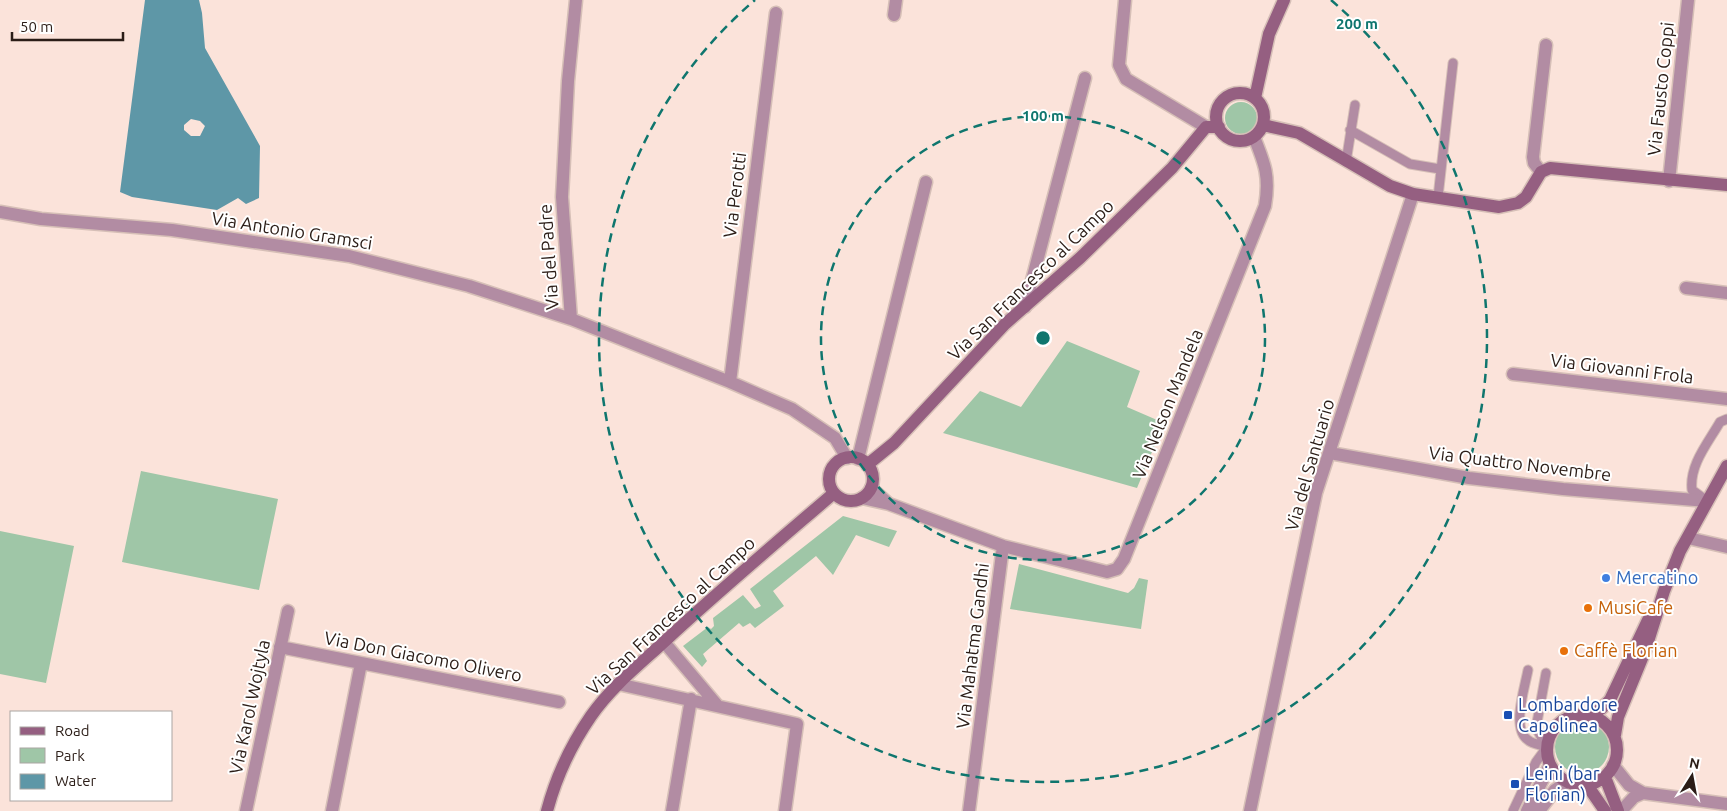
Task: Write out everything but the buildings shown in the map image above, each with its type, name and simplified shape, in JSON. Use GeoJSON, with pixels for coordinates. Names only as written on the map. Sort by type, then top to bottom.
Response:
{"type":"FeatureCollection","features":[{"type":"Feature","properties":{"kind":"street","name":"Via del Padre"},"geometry":{"type":"LineString","coordinates":[[576,0],[568,81],[562,197],[571,319],[730,382],[792,409],[835,438],[857,461]]}},
{"type":"Feature","properties":{"kind":"street"},"geometry":{"type":"LineString","coordinates":[[894,15],[896,0]]}},
{"type":"Feature","properties":{"kind":"street"},"geometry":{"type":"LineString","coordinates":[[1125,0],[1119,66],[1126,80],[1206,127],[1219,127]]}},
{"type":"Feature","properties":{"kind":"street"},"geometry":{"type":"LineString","coordinates":[[1254,98],[1269,34],[1284,0]]}},
{"type":"Feature","properties":{"kind":"street","name":"Via Fausto Coppi"},"geometry":{"type":"LineString","coordinates":[[1669,181],[1688,0]]}},
{"type":"Feature","properties":{"kind":"street","name":"Via Perotti"},"geometry":{"type":"LineString","coordinates":[[730,382],[776,13]]}},
{"type":"Feature","properties":{"kind":"street"},"geometry":{"type":"LineString","coordinates":[[1541,172],[1534,163],[1533,157],[1546,45]]}},
{"type":"Feature","properties":{"kind":"street"},"geometry":{"type":"LineString","coordinates":[[1025,307],[1085,78]]}},
{"type":"Feature","properties":{"kind":"street"},"geometry":{"type":"LineString","coordinates":[[1239,93],[1254,98],[1263,110],[1262,125],[1254,137],[1235,140],[1228,137],[1219,127],[1216,112],[1224,99],[1239,93]]}},
{"type":"Feature","properties":{"kind":"street"},"geometry":{"type":"LineString","coordinates":[[1262,125],[1299,133],[1390,186],[1413,194],[1500,207],[1518,203],[1526,198],[1541,172],[1550,168],[1669,181],[1727,185]]}},
{"type":"Feature","properties":{"kind":"street","name":"Via San Francesco al Campo"},"geometry":{"type":"LineString","coordinates":[[857,461],[894,443],[1005,324],[1080,258],[1172,168],[1206,127]]}},
{"type":"Feature","properties":{"kind":"street","name":"Via Nelson Mandela"},"geometry":{"type":"LineString","coordinates":[[1003,546],[1107,572],[1117,570],[1124,560],[1265,206],[1269,185],[1266,166],[1254,137]]}},
{"type":"Feature","properties":{"kind":"street"},"geometry":{"type":"LineString","coordinates":[[857,461],[926,182]]}},
{"type":"Feature","properties":{"kind":"street","name":"Via del Santuario"},"geometry":{"type":"LineString","coordinates":[[1250,811],[1316,493],[1413,194]]}},
{"type":"Feature","properties":{"kind":"street","name":"Via Antonio Gramsci"},"geometry":{"type":"LineString","coordinates":[[0,212],[41,219],[172,230],[348,256],[469,286],[571,319]]}},
{"type":"Feature","properties":{"kind":"street"},"geometry":{"type":"LineString","coordinates":[[1686,288],[1727,293]]}},
{"type":"Feature","properties":{"kind":"street","name":"Via Giovanni Frola"},"geometry":{"type":"LineString","coordinates":[[1513,374],[1727,399]]}},
{"type":"Feature","properties":{"kind":"street","name":"Via Quattro Novembre"},"geometry":{"type":"LineString","coordinates":[[1330,452],[1468,478],[1563,489],[1707,500]]}},
{"type":"Feature","properties":{"kind":"street"},"geometry":{"type":"LineString","coordinates":[[857,461],[873,476],[871,488],[862,498],[844,500],[834,493],[830,487],[830,472],[834,465],[857,461]]}},
{"type":"Feature","properties":{"kind":"street"},"geometry":{"type":"LineString","coordinates":[[1589,715],[1600,710],[1610,700],[1707,500],[1727,466]]}},
{"type":"Feature","properties":{"kind":"street","name":"Via Mahatma Gandhi"},"geometry":{"type":"LineString","coordinates":[[871,488],[889,504]]}},
{"type":"Feature","properties":{"kind":"street","name":"Via San Francesco al Campo"},"geometry":{"type":"LineString","coordinates":[[547,811],[554,786],[573,744],[592,714],[618,684],[834,493]]}},
{"type":"Feature","properties":{"kind":"street","name":"Via Mahatma Gandhi"},"geometry":{"type":"LineString","coordinates":[[862,498],[889,504],[1003,546],[969,811]]}},
{"type":"Feature","properties":{"kind":"street"},"geometry":{"type":"LineString","coordinates":[[1688,538],[1727,546]]}},
{"type":"Feature","properties":{"kind":"street"},"geometry":{"type":"LineString","coordinates":[[1615,735],[1607,725],[1589,715],[1578,714],[1558,724],[1551,732],[1547,747],[1550,765],[1559,777],[1567,782],[1587,785],[1604,777],[1614,765],[1617,756],[1615,735],[1618,717],[1645,651],[1664,591]]}},
{"type":"Feature","properties":{"kind":"street","name":"Via Karol Wojtyla"},"geometry":{"type":"LineString","coordinates":[[246,811],[288,611]]}},
{"type":"Feature","properties":{"kind":"street"},"geometry":{"type":"LineString","coordinates":[[664,642],[716,705]]}},
{"type":"Feature","properties":{"kind":"street","name":"Via Don Giacomo Olivero"},"geometry":{"type":"LineString","coordinates":[[280,647],[559,702]]}},
{"type":"Feature","properties":{"kind":"street"},"geometry":{"type":"LineString","coordinates":[[332,811],[362,663]]}},
{"type":"Feature","properties":{"kind":"street"},"geometry":{"type":"LineString","coordinates":[[618,684],[797,724],[785,811]]}},
{"type":"Feature","properties":{"kind":"street"},"geometry":{"type":"LineString","coordinates":[[672,811],[691,699]]}},
{"type":"Feature","properties":{"kind":"street"},"geometry":{"type":"LineString","coordinates":[[1527,811],[1550,765]]}},
{"type":"Feature","properties":{"kind":"street"},"geometry":{"type":"LineString","coordinates":[[1614,765],[1629,786],[1643,793],[1727,804]]}},
{"type":"Feature","properties":{"kind":"street"},"geometry":{"type":"LineString","coordinates":[[1604,777],[1620,811],[1634,797],[1643,793]]}},
{"type":"Feature","properties":{"kind":"street"},"geometry":{"type":"LineString","coordinates":[[1539,811],[1555,790],[1567,782]]}},
{"type":"Feature","properties":{"kind":"street"},"geometry":{"type":"LineString","coordinates":[[1587,785],[1605,811]]}},
{"type":"Feature","properties":{"kind":"lane"},"geometry":{"type":"LineString","coordinates":[[1438,197],[1453,64]]}},
{"type":"Feature","properties":{"kind":"lane"},"geometry":{"type":"LineString","coordinates":[[1346,162],[1355,105]]}},
{"type":"Feature","properties":{"kind":"lane"},"geometry":{"type":"LineString","coordinates":[[1350,130],[1410,164],[1440,169]]}},
{"type":"Feature","properties":{"kind":"lane"},"geometry":{"type":"LineString","coordinates":[[1707,500],[1692,490],[1691,478],[1694,468],[1720,422],[1727,419]]}},
{"type":"Feature","properties":{"kind":"lane"},"geometry":{"type":"LineString","coordinates":[[1528,670],[1519,720],[1522,733],[1528,740],[1547,747]]}},
{"type":"Feature","properties":{"kind":"lane"},"geometry":{"type":"LineString","coordinates":[[1546,673],[1536,728],[1547,747]]}},
{"type":"Feature","properties":{"kind":"lane"},"geometry":{"type":"LineString","coordinates":[[1513,811],[1536,762],[1547,747]]}},
{"type":"Feature","properties":{"kind":"green space"},"geometry":{"type":"Polygon","coordinates":[[[1241,102],[1247,103],[1252,107],[1256,112],[1256,124],[1252,129],[1247,133],[1241,134],[1235,133],[1230,129],[1226,124],[1225,118],[1226,112],[1230,107],[1235,103],[1241,102]]]}},
{"type":"Feature","properties":{"kind":"green space"},"geometry":{"type":"Polygon","coordinates":[[[1067,341],[1140,371],[1127,407],[1164,423],[1137,488],[943,433],[980,391],[1021,407],[1067,341]]]}},
{"type":"Feature","properties":{"kind":"green space"},"geometry":{"type":"Polygon","coordinates":[[[141,471],[278,499],[259,590],[122,562],[141,471]]]}},
{"type":"Feature","properties":{"kind":"green space"},"geometry":{"type":"Polygon","coordinates":[[[843,516],[897,531],[889,547],[856,535],[833,575],[816,556],[773,591],[784,606],[755,628],[750,623],[743,627],[739,623],[703,654],[707,661],[702,667],[683,646],[708,627],[711,629],[714,626],[713,618],[743,595],[755,609],[761,606],[750,589],[843,516]]]}},
{"type":"Feature","properties":{"kind":"green space"},"geometry":{"type":"Polygon","coordinates":[[[0,531],[74,546],[46,683],[0,674],[0,531]]]}},
{"type":"Feature","properties":{"kind":"green space"},"geometry":{"type":"Polygon","coordinates":[[[1019,564],[1128,593],[1134,588],[1139,578],[1148,580],[1141,629],[1010,609],[1019,564]]]}},
{"type":"Feature","properties":{"kind":"green space"},"geometry":{"type":"Polygon","coordinates":[[[1582,720],[1592,722],[1601,728],[1607,737],[1609,747],[1607,757],[1601,766],[1592,772],[1582,774],[1572,772],[1563,766],[1557,757],[1555,747],[1557,737],[1563,728],[1572,722],[1582,720]]]}},
{"type":"Feature","properties":{"kind":"water"},"geometry":{"type":"Polygon","coordinates":[[[145,0],[199,0],[205,48],[260,146],[259,198],[246,204],[238,198],[217,210],[132,197],[120,192],[145,0]],[[191,119],[184,125],[184,130],[191,136],[200,136],[205,126],[200,121],[191,119]]]}},
{"type":"Feature","properties":{"kind":"place","name":"Mercatino"},"geometry":{"type":"Point","coordinates":[1606,578]}},
{"type":"Feature","properties":{"kind":"place","name":"MusiCafe"},"geometry":{"type":"Point","coordinates":[1588,608]}},
{"type":"Feature","properties":{"kind":"place","name":"Caffè Florian"},"geometry":{"type":"Point","coordinates":[1564,651]}},
{"type":"Feature","properties":{"kind":"place","name":"Lombardore Capolinea"},"geometry":{"type":"Point","coordinates":[1508,715]}},
{"type":"Feature","properties":{"kind":"place","name":"Leini (bar Florian)"},"geometry":{"type":"Point","coordinates":[1515,784]}}]}
